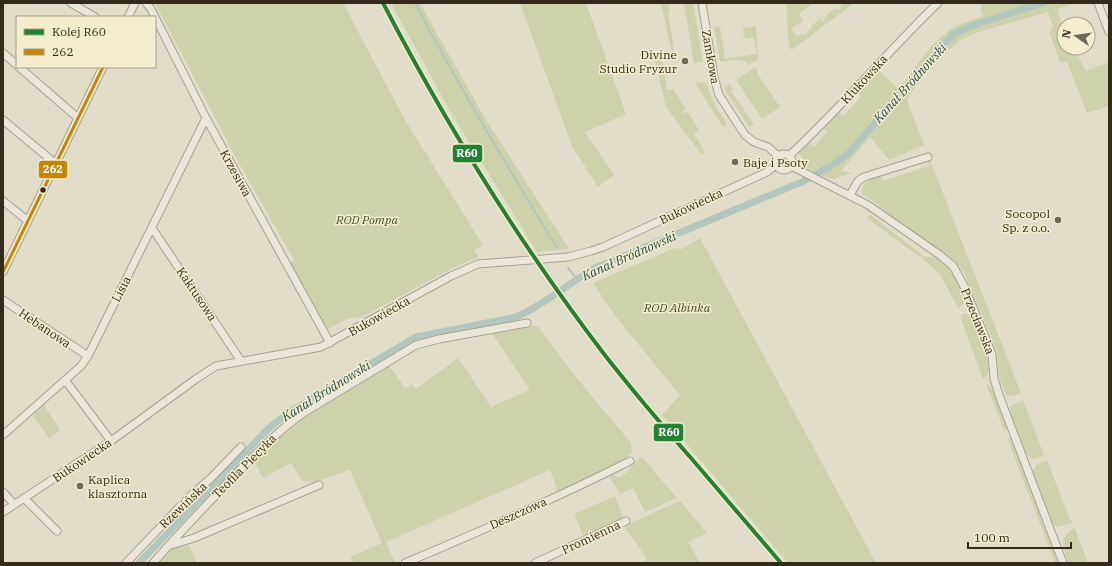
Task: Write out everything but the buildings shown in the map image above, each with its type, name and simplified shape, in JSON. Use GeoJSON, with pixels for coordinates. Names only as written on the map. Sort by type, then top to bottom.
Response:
{"type":"FeatureCollection","features":[{"type":"Feature","properties":{"kind":"street"},"geometry":{"type":"LineString","coordinates":[[71,3],[93,16]]}},
{"type":"Feature","properties":{"kind":"street"},"geometry":{"type":"LineString","coordinates":[[128,16],[135,3]]}},
{"type":"Feature","properties":{"kind":"street","name":"Krzesiwa"},"geometry":{"type":"LineString","coordinates":[[146,3],[155,16]]}},
{"type":"Feature","properties":{"kind":"street","name":"Zamkowa"},"geometry":{"type":"LineString","coordinates":[[702,3],[714,77],[719,95],[745,135],[754,142],[768,147],[778,156]]}},
{"type":"Feature","properties":{"kind":"street","name":"Klukowska"},"geometry":{"type":"LineString","coordinates":[[790,155],[821,125],[876,65],[938,3]]}},
{"type":"Feature","properties":{"kind":"street"},"geometry":{"type":"LineString","coordinates":[[1098,4],[1109,32]]}},
{"type":"Feature","properties":{"kind":"street","name":"Krzesiwa"},"geometry":{"type":"LineString","coordinates":[[156,19],[206,118],[233,160],[330,343]]}},
{"type":"Feature","properties":{"kind":"street"},"geometry":{"type":"LineString","coordinates":[[3,53],[16,64]]}},
{"type":"Feature","properties":{"kind":"street"},"geometry":{"type":"LineString","coordinates":[[20,68],[78,118]]}},
{"type":"Feature","properties":{"kind":"street"},"geometry":{"type":"LineString","coordinates":[[3,272],[103,68]]}},
{"type":"Feature","properties":{"kind":"street","name":"Lisia"},"geometry":{"type":"LineString","coordinates":[[3,435],[81,366],[88,356],[206,118]]}},
{"type":"Feature","properties":{"kind":"street"},"geometry":{"type":"LineString","coordinates":[[3,120],[56,164]]}},
{"type":"Feature","properties":{"kind":"street"},"geometry":{"type":"LineString","coordinates":[[784,153],[790,155],[792,160],[789,168],[784,170],[776,166],[778,156],[784,153]]}},
{"type":"Feature","properties":{"kind":"street"},"geometry":{"type":"LineString","coordinates":[[791,166],[850,195],[858,181],[864,177],[928,156]]}},
{"type":"Feature","properties":{"kind":"street","name":"Bukowiecka"},"geometry":{"type":"LineString","coordinates":[[3,512],[111,441],[211,368],[223,364],[321,347],[452,276],[478,264],[568,257],[603,247],[658,220],[767,172],[776,166]]}},
{"type":"Feature","properties":{"kind":"street","name":"Przecławska"},"geometry":{"type":"LineString","coordinates":[[850,195],[868,205],[940,255],[953,266],[959,274],[992,354],[996,387],[1063,563]]}},
{"type":"Feature","properties":{"kind":"street"},"geometry":{"type":"LineString","coordinates":[[3,201],[28,221]]}},
{"type":"Feature","properties":{"kind":"street","name":"Kaktusowa"},"geometry":{"type":"LineString","coordinates":[[152,228],[241,361]]}},
{"type":"Feature","properties":{"kind":"street","name":"Hebanowa"},"geometry":{"type":"LineString","coordinates":[[3,300],[88,356]]}},
{"type":"Feature","properties":{"kind":"street","name":"Teofila Piecyka"},"geometry":{"type":"LineString","coordinates":[[153,563],[218,492],[292,420],[416,345],[445,337],[527,323]]}},
{"type":"Feature","properties":{"kind":"street"},"geometry":{"type":"LineString","coordinates":[[65,380],[111,441]]}},
{"type":"Feature","properties":{"kind":"street","name":"Rzewińska"},"geometry":{"type":"LineString","coordinates":[[126,563],[188,498],[210,479],[241,447]]}},
{"type":"Feature","properties":{"kind":"street","name":"Deszczowa"},"geometry":{"type":"LineString","coordinates":[[405,563],[474,534],[601,476],[630,461]]}},
{"type":"Feature","properties":{"kind":"street"},"geometry":{"type":"LineString","coordinates":[[168,546],[194,538],[319,485]]}},
{"type":"Feature","properties":{"kind":"street"},"geometry":{"type":"LineString","coordinates":[[3,492],[14,504]]}},
{"type":"Feature","properties":{"kind":"street"},"geometry":{"type":"LineString","coordinates":[[24,498],[57,531]]}},
{"type":"Feature","properties":{"kind":"street","name":"Promienna"},"geometry":{"type":"LineString","coordinates":[[535,563],[626,521]]}},
{"type":"Feature","properties":{"kind":"green space","name":"ROD Pompa"},"geometry":{"type":"Polygon","coordinates":[[[155,3],[343,3],[405,120],[483,245],[474,250],[478,257],[455,267],[358,319],[357,317],[349,318],[326,329],[290,262],[294,260],[236,158],[155,3]]]}},
{"type":"Feature","properties":{"kind":"green space"},"geometry":{"type":"Polygon","coordinates":[[[391,3],[420,3],[483,115],[569,249],[537,252],[450,111],[391,3]]]}},
{"type":"Feature","properties":{"kind":"green space"},"geometry":{"type":"Polygon","coordinates":[[[520,3],[586,3],[626,114],[585,132],[614,175],[598,187],[572,146],[520,3]]]}},
{"type":"Feature","properties":{"kind":"green space"},"geometry":{"type":"Polygon","coordinates":[[[661,3],[668,3],[675,57],[662,59],[667,90],[673,89],[686,109],[683,111],[684,114],[688,112],[699,130],[694,134],[705,152],[701,154],[666,107],[655,60],[672,53],[661,3]]]}},
{"type":"Feature","properties":{"kind":"green space"},"geometry":{"type":"Polygon","coordinates":[[[684,3],[693,3],[703,62],[694,63],[684,3]]]}},
{"type":"Feature","properties":{"kind":"green space"},"geometry":{"type":"Polygon","coordinates":[[[786,3],[814,3],[799,14],[803,20],[791,28],[797,36],[802,33],[805,35],[808,32],[807,31],[812,28],[811,26],[820,19],[823,22],[825,19],[824,18],[827,16],[826,15],[835,8],[838,10],[841,8],[840,6],[843,5],[842,3],[854,3],[792,50],[789,47],[786,3]]]}},
{"type":"Feature","properties":{"kind":"green space"},"geometry":{"type":"Polygon","coordinates":[[[981,3],[1075,3],[1057,9],[1059,16],[1056,16],[1056,51],[1049,32],[1053,27],[1048,12],[978,32],[960,40],[936,61],[907,100],[924,145],[889,160],[870,137],[841,171],[852,173],[834,179],[827,178],[808,169],[799,152],[809,143],[814,147],[827,132],[823,128],[838,111],[843,116],[861,97],[857,92],[862,86],[864,87],[869,82],[868,79],[878,70],[899,89],[928,50],[942,36],[958,25],[984,16],[981,12],[981,3]]]}},
{"type":"Feature","properties":{"kind":"green space"},"geometry":{"type":"Polygon","coordinates":[[[756,26],[758,59],[749,65],[746,62],[739,60],[720,62],[714,27],[720,27],[725,59],[757,54],[754,38],[746,39],[746,37],[744,37],[743,28],[756,26]]]}},
{"type":"Feature","properties":{"kind":"green space"},"geometry":{"type":"Polygon","coordinates":[[[1058,56],[1078,56],[1086,71],[1109,62],[1109,106],[1087,113],[1067,62],[1060,62],[1058,56]]]}},
{"type":"Feature","properties":{"kind":"green space"},"geometry":{"type":"Polygon","coordinates":[[[755,67],[758,72],[757,73],[780,107],[762,119],[736,80],[755,67]]]}},
{"type":"Feature","properties":{"kind":"green space"},"geometry":{"type":"Polygon","coordinates":[[[706,82],[714,104],[727,124],[723,127],[695,83],[706,82]]]}},
{"type":"Feature","properties":{"kind":"green space"},"geometry":{"type":"Polygon","coordinates":[[[729,84],[733,89],[731,91],[754,124],[749,127],[724,88],[729,84]]]}},
{"type":"Feature","properties":{"kind":"green space"},"geometry":{"type":"Polygon","coordinates":[[[930,160],[1021,393],[1012,396],[1006,395],[999,378],[997,351],[964,273],[954,260],[888,214],[878,204],[863,195],[863,187],[870,180],[881,175],[882,179],[885,180],[929,166],[928,161],[930,160]]]}},
{"type":"Feature","properties":{"kind":"green space"},"geometry":{"type":"Polygon","coordinates":[[[871,215],[922,255],[920,257],[867,218],[871,215]]]}},
{"type":"Feature","properties":{"kind":"green space","name":"ROD Albinka"},"geometry":{"type":"Polygon","coordinates":[[[700,238],[876,563],[788,563],[662,415],[680,395],[616,317],[593,283],[675,248],[682,249],[700,238]]]}},
{"type":"Feature","properties":{"kind":"green space"},"geometry":{"type":"Polygon","coordinates":[[[924,256],[933,257],[949,268],[957,280],[965,298],[965,302],[962,306],[958,308],[941,276],[935,269],[922,259],[924,256]]]}},
{"type":"Feature","properties":{"kind":"green space"},"geometry":{"type":"Polygon","coordinates":[[[965,313],[974,321],[985,347],[989,363],[989,371],[987,376],[983,379],[961,319],[961,315],[965,313]]]}},
{"type":"Feature","properties":{"kind":"green space"},"geometry":{"type":"Polygon","coordinates":[[[538,326],[571,371],[631,443],[632,452],[626,458],[598,475],[558,492],[550,470],[386,542],[395,563],[354,563],[350,557],[382,543],[350,470],[316,482],[302,481],[291,463],[263,478],[253,459],[285,428],[388,364],[405,388],[412,384],[416,389],[458,358],[491,407],[530,390],[491,332],[538,326]]]}},
{"type":"Feature","properties":{"kind":"green space"},"geometry":{"type":"Polygon","coordinates":[[[986,384],[993,390],[1007,428],[1005,432],[986,384]]]}},
{"type":"Feature","properties":{"kind":"green space"},"geometry":{"type":"Polygon","coordinates":[[[1023,400],[1044,455],[1034,459],[1025,453],[1010,412],[1011,406],[1023,400]]]}},
{"type":"Feature","properties":{"kind":"green space"},"geometry":{"type":"Polygon","coordinates":[[[44,405],[60,430],[49,438],[33,415],[44,405]]]}},
{"type":"Feature","properties":{"kind":"green space"},"geometry":{"type":"Polygon","coordinates":[[[1007,438],[1013,441],[1058,563],[1055,563],[1007,438]]]}},
{"type":"Feature","properties":{"kind":"green space"},"geometry":{"type":"Polygon","coordinates":[[[642,457],[677,498],[645,512],[633,488],[620,494],[608,475],[610,474],[622,477],[632,466],[632,462],[642,457]]]}},
{"type":"Feature","properties":{"kind":"green space"},"geometry":{"type":"Polygon","coordinates":[[[1047,460],[1072,522],[1058,527],[1051,523],[1033,471],[1036,465],[1047,460]]]}},
{"type":"Feature","properties":{"kind":"green space"},"geometry":{"type":"Polygon","coordinates":[[[615,496],[623,517],[612,525],[584,537],[574,514],[615,496]]]}},
{"type":"Feature","properties":{"kind":"green space"},"geometry":{"type":"Polygon","coordinates":[[[680,501],[707,533],[688,542],[700,563],[639,563],[647,559],[624,526],[680,501]]]}},
{"type":"Feature","properties":{"kind":"green space"},"geometry":{"type":"Polygon","coordinates":[[[1075,528],[1088,563],[1068,563],[1063,543],[1066,535],[1075,528]]]}},
{"type":"Feature","properties":{"kind":"green space"},"geometry":{"type":"Polygon","coordinates":[[[189,545],[197,563],[156,563],[167,550],[189,545]]]}},
{"type":"Feature","properties":{"kind":"waterway"},"geometry":{"type":"LineString","coordinates":[[415,3],[466,96],[557,248]]}},
{"type":"Feature","properties":{"kind":"waterway","name":"Kanał Bródnowski"},"geometry":{"type":"LineString","coordinates":[[139,563],[269,428],[288,413],[416,337],[516,317],[546,300],[595,268],[804,181],[848,154],[954,34],[971,26],[1042,3]]}},
{"type":"Feature","properties":{"kind":"waterway"},"geometry":{"type":"LineString","coordinates":[[568,268],[577,279]]}},
{"type":"Feature","properties":{"kind":"rail line","name":"R60"},"geometry":{"type":"LineString","coordinates":[[383,3],[407,49],[459,139],[514,227],[543,270],[604,354],[636,394],[781,563]]}},
{"type":"Feature","properties":{"kind":"transit line","name":"262"},"geometry":{"type":"LineString","coordinates":[[3,272],[103,68]]}},
{"type":"Feature","properties":{"kind":"place","name":"Divine Studio Fryzur"},"geometry":{"type":"Point","coordinates":[685,61]}},
{"type":"Feature","properties":{"kind":"place","name":"Baje i Psoty"},"geometry":{"type":"Point","coordinates":[735,162]}},
{"type":"Feature","properties":{"kind":"place","name":"Socopol Sp. z o.o."},"geometry":{"type":"Point","coordinates":[1058,220]}},
{"type":"Feature","properties":{"kind":"place","name":"Kaplica klasztorna"},"geometry":{"type":"Point","coordinates":[80,486]}}]}
